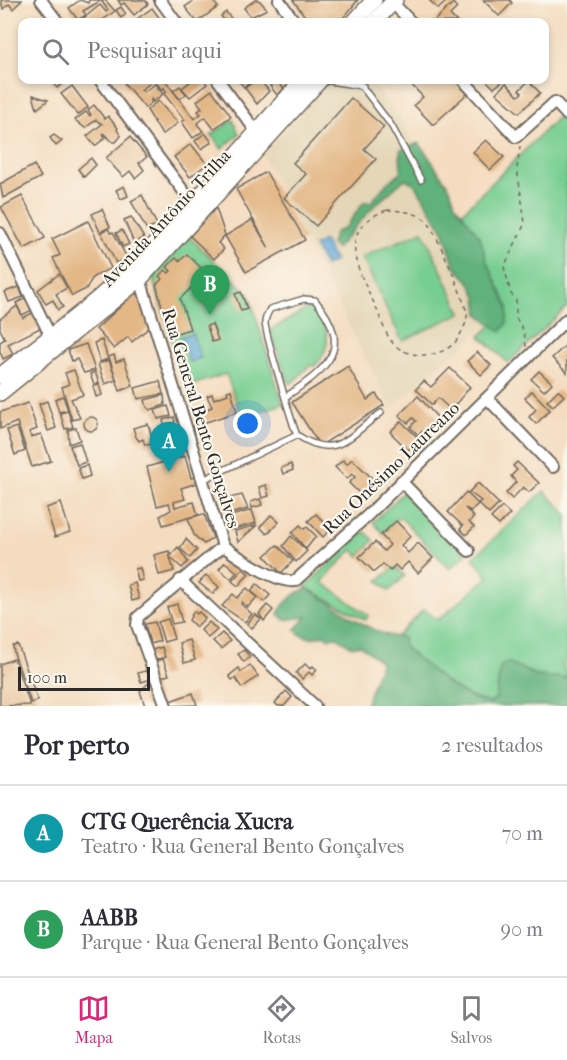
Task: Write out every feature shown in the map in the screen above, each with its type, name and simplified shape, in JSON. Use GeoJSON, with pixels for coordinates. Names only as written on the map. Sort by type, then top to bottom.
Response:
{"type":"FeatureCollection","features":[{"type":"Feature","properties":{"kind":"main road"},"geometry":{"type":"LineString","coordinates":[[358,18],[374,0]]}},
{"type":"Feature","properties":{"kind":"main road"},"geometry":{"type":"LineString","coordinates":[[378,18],[394,1]]}},
{"type":"Feature","properties":{"kind":"main road","name":"Avenida Antônio Trilha"},"geometry":{"type":"LineString","coordinates":[[0,393],[140,279],[256,131],[299,84]]}},
{"type":"Feature","properties":{"kind":"main road","name":"Avenida Antônio Trilha"},"geometry":{"type":"LineString","coordinates":[[0,376],[109,289],[196,209],[316,84]]}},
{"type":"Feature","properties":{"kind":"street"},"geometry":{"type":"LineString","coordinates":[[41,0],[55,18]]}},
{"type":"Feature","properties":{"kind":"street"},"geometry":{"type":"LineString","coordinates":[[160,0],[173,18]]}},
{"type":"Feature","properties":{"kind":"street"},"geometry":{"type":"LineString","coordinates":[[279,0],[292,18]]}},
{"type":"Feature","properties":{"kind":"street"},"geometry":{"type":"LineString","coordinates":[[394,1],[408,18]]}},
{"type":"Feature","properties":{"kind":"street"},"geometry":{"type":"LineString","coordinates":[[103,84],[196,209]]}},
{"type":"Feature","properties":{"kind":"street"},"geometry":{"type":"LineString","coordinates":[[221,84],[256,131]]}},
{"type":"Feature","properties":{"kind":"street"},"geometry":{"type":"LineString","coordinates":[[468,84],[516,137],[555,102],[567,115]]}},
{"type":"Feature","properties":{"kind":"street"},"geometry":{"type":"LineString","coordinates":[[0,233],[50,335]]}},
{"type":"Feature","properties":{"kind":"street","name":"Rua General Bento Gonçalves"},"geometry":{"type":"LineString","coordinates":[[140,279],[223,546],[180,580],[137,620],[166,706]]}},
{"type":"Feature","properties":{"kind":"street","name":"Rua Onésimo Laureano"},"geometry":{"type":"LineString","coordinates":[[223,546],[239,558],[284,580],[295,581],[567,319]]}},
{"type":"Feature","properties":{"kind":"street"},"geometry":{"type":"LineString","coordinates":[[487,398],[554,467]]}},
{"type":"Feature","properties":{"kind":"street"},"geometry":{"type":"LineString","coordinates":[[401,481],[469,551]]}},
{"type":"Feature","properties":{"kind":"street"},"geometry":{"type":"LineString","coordinates":[[180,580],[315,706]]}},
{"type":"Feature","properties":{"kind":"lane"},"geometry":{"type":"LineString","coordinates":[[349,84],[363,86],[391,125],[421,180]]}},
{"type":"Feature","properties":{"kind":"lane"},"geometry":{"type":"LineString","coordinates":[[286,396],[325,367],[331,359],[336,342],[333,325],[315,300],[304,299],[270,309],[264,324],[297,435],[320,448],[329,449],[381,413]]}},
{"type":"Feature","properties":{"kind":"lane"},"geometry":{"type":"LineString","coordinates":[[203,480],[297,435]]}},
{"type":"Feature","properties":{"kind":"path"},"geometry":{"type":"LineString","coordinates":[[516,137],[520,147],[517,168],[525,223],[504,267],[505,278],[511,285],[511,294],[516,300],[516,318],[526,340],[524,362]]}},
{"type":"Feature","properties":{"kind":"path"},"geometry":{"type":"LineString","coordinates":[[387,210],[400,211],[414,213],[429,221],[468,314],[455,344],[445,352],[417,354],[403,351],[392,342],[353,256],[359,231],[374,215],[387,210]]}},
{"type":"Feature","properties":{"kind":"shaded area"},"geometry":{"type":"Polygon","coordinates":[[[326,84],[372,84],[401,119],[452,218],[490,322],[391,408],[262,154],[326,84]]]}},
{"type":"Feature","properties":{"kind":"green space"},"geometry":{"type":"Polygon","coordinates":[[[558,117],[567,123],[567,307],[508,363],[480,336],[493,324],[455,220],[558,117]]]}},
{"type":"Feature","properties":{"kind":"green space"},"geometry":{"type":"Polygon","coordinates":[[[233,120],[239,134],[222,149],[211,135],[233,120]]]}},
{"type":"Feature","properties":{"kind":"green space"},"geometry":{"type":"Polygon","coordinates":[[[419,143],[450,188],[455,204],[480,237],[487,262],[508,307],[507,323],[501,332],[479,314],[477,296],[468,280],[455,267],[443,230],[415,184],[405,179],[373,207],[336,249],[331,244],[335,232],[344,229],[364,202],[371,202],[387,183],[401,172],[400,150],[419,143]]]}},
{"type":"Feature","properties":{"kind":"green space"},"geometry":{"type":"Polygon","coordinates":[[[423,231],[461,313],[402,341],[362,257],[423,231]]]}},
{"type":"Feature","properties":{"kind":"green space"},"geometry":{"type":"Polygon","coordinates":[[[189,237],[249,294],[283,404],[242,417],[226,374],[186,387],[152,276],[189,237]]]}},
{"type":"Feature","properties":{"kind":"green space"},"geometry":{"type":"Polygon","coordinates":[[[308,308],[315,309],[324,323],[327,345],[315,366],[309,366],[291,384],[270,330],[308,308]]]}},
{"type":"Feature","properties":{"kind":"green space"},"geometry":{"type":"Polygon","coordinates":[[[405,491],[466,554],[450,569],[400,517],[383,533],[373,522],[405,491]]]}},
{"type":"Feature","properties":{"kind":"green space"},"geometry":{"type":"Polygon","coordinates":[[[544,491],[567,514],[567,659],[563,666],[567,674],[565,678],[537,676],[508,662],[500,668],[496,698],[490,703],[478,700],[439,677],[396,637],[424,609],[438,620],[488,577],[473,558],[544,491]]]}},
{"type":"Feature","properties":{"kind":"green space"},"geometry":{"type":"Polygon","coordinates":[[[364,531],[374,540],[359,556],[352,550],[322,582],[368,615],[366,620],[305,587],[364,531]]]}},
{"type":"Feature","properties":{"kind":"green space"},"geometry":{"type":"Polygon","coordinates":[[[396,567],[405,576],[389,591],[378,580],[396,567]]]}},
{"type":"Feature","properties":{"kind":"green space"},"geometry":{"type":"Polygon","coordinates":[[[307,589],[379,632],[403,637],[404,647],[444,681],[466,695],[490,703],[496,698],[500,667],[508,662],[537,676],[565,678],[567,674],[567,706],[365,706],[381,662],[360,645],[352,647],[337,637],[301,635],[295,630],[307,617],[285,620],[278,614],[290,598],[307,589]]]}},
{"type":"Feature","properties":{"kind":"water"},"geometry":{"type":"Polygon","coordinates":[[[324,241],[335,261],[325,266],[314,246],[324,241]]]}},
{"type":"Feature","properties":{"kind":"water"},"geometry":{"type":"Polygon","coordinates":[[[192,333],[201,358],[189,362],[181,337],[192,333]]]}},
{"type":"Feature","properties":{"kind":"building"},"geometry":{"type":"Polygon","coordinates":[[[1,0],[22,0],[13,9],[9,4],[3,9],[1,0]]]}},
{"type":"Feature","properties":{"kind":"building"},"geometry":{"type":"Polygon","coordinates":[[[80,0],[88,3],[89,0],[102,0],[83,11],[86,15],[81,18],[76,18],[69,8],[80,0]]]}},
{"type":"Feature","properties":{"kind":"building"},"geometry":{"type":"Polygon","coordinates":[[[105,0],[115,11],[105,18],[84,18],[100,5],[106,12],[108,10],[102,2],[105,0]]]}},
{"type":"Feature","properties":{"kind":"building"},"geometry":{"type":"Polygon","coordinates":[[[118,0],[145,0],[148,4],[134,15],[124,3],[121,5],[118,0]]]}},
{"type":"Feature","properties":{"kind":"building"},"geometry":{"type":"Polygon","coordinates":[[[195,0],[212,0],[218,7],[203,18],[194,18],[185,7],[195,0]]]}},
{"type":"Feature","properties":{"kind":"building"},"geometry":{"type":"Polygon","coordinates":[[[255,0],[259,0],[267,9],[251,17],[244,8],[255,0]]]}},
{"type":"Feature","properties":{"kind":"building"},"geometry":{"type":"Polygon","coordinates":[[[293,0],[358,0],[343,18],[306,18],[293,0]]]}},
{"type":"Feature","properties":{"kind":"building"},"geometry":{"type":"Polygon","coordinates":[[[429,0],[448,0],[438,9],[429,0]]]}},
{"type":"Feature","properties":{"kind":"building"},"geometry":{"type":"Polygon","coordinates":[[[483,0],[510,0],[512,3],[499,16],[483,0]]]}},
{"type":"Feature","properties":{"kind":"building"},"geometry":{"type":"Polygon","coordinates":[[[453,3],[457,8],[450,15],[453,18],[437,18],[453,3]]]}},
{"type":"Feature","properties":{"kind":"building"},"geometry":{"type":"Polygon","coordinates":[[[121,7],[126,14],[121,18],[116,10],[121,7]]]}},
{"type":"Feature","properties":{"kind":"building"},"geometry":{"type":"Polygon","coordinates":[[[152,8],[160,18],[138,18],[152,8]]]}},
{"type":"Feature","properties":{"kind":"building"},"geometry":{"type":"Polygon","coordinates":[[[226,12],[231,18],[222,18],[221,16],[226,12]]]}},
{"type":"Feature","properties":{"kind":"building"},"geometry":{"type":"Polygon","coordinates":[[[125,84],[148,84],[141,90],[144,92],[155,84],[163,94],[153,102],[151,98],[151,103],[145,108],[125,84]]]}},
{"type":"Feature","properties":{"kind":"building"},"geometry":{"type":"Polygon","coordinates":[[[157,84],[168,84],[194,119],[201,114],[198,111],[202,108],[197,101],[212,90],[231,116],[214,129],[205,117],[197,124],[203,131],[193,138],[182,122],[185,120],[164,94],[167,92],[164,88],[162,90],[157,84]]]}},
{"type":"Feature","properties":{"kind":"building"},"geometry":{"type":"Polygon","coordinates":[[[187,84],[207,84],[190,97],[182,88],[187,84]]]}},
{"type":"Feature","properties":{"kind":"building"},"geometry":{"type":"Polygon","coordinates":[[[250,84],[263,84],[269,91],[257,104],[245,88],[250,84]]]}},
{"type":"Feature","properties":{"kind":"building"},"geometry":{"type":"Polygon","coordinates":[[[280,84],[284,89],[277,95],[270,86],[280,84]]]}},
{"type":"Feature","properties":{"kind":"building"},"geometry":{"type":"Polygon","coordinates":[[[411,84],[460,84],[468,93],[433,125],[414,105],[423,97],[411,84]]]}},
{"type":"Feature","properties":{"kind":"building"},"geometry":{"type":"Polygon","coordinates":[[[505,84],[518,96],[522,93],[519,90],[526,84],[532,84],[540,93],[519,113],[496,93],[505,84]]]}},
{"type":"Feature","properties":{"kind":"building"},"geometry":{"type":"Polygon","coordinates":[[[72,86],[88,107],[78,115],[61,94],[72,86]]]}},
{"type":"Feature","properties":{"kind":"building"},"geometry":{"type":"Polygon","coordinates":[[[180,86],[186,94],[180,99],[173,91],[180,86]]]}},
{"type":"Feature","properties":{"kind":"building"},"geometry":{"type":"Polygon","coordinates":[[[33,95],[48,100],[37,109],[33,95]]]}},
{"type":"Feature","properties":{"kind":"building"},"geometry":{"type":"Polygon","coordinates":[[[351,98],[384,127],[364,149],[376,159],[316,226],[284,198],[306,174],[293,163],[351,98]]]}},
{"type":"Feature","properties":{"kind":"building"},"geometry":{"type":"Polygon","coordinates":[[[158,101],[178,123],[162,135],[147,110],[158,101]]]}},
{"type":"Feature","properties":{"kind":"building"},"geometry":{"type":"Polygon","coordinates":[[[94,105],[105,119],[108,116],[118,128],[121,136],[116,142],[103,133],[105,138],[95,146],[87,136],[102,124],[96,120],[85,128],[75,120],[86,112],[90,116],[88,110],[94,105]]]}},
{"type":"Feature","properties":{"kind":"building"},"geometry":{"type":"Polygon","coordinates":[[[205,133],[212,142],[201,149],[195,141],[205,133]]]}},
{"type":"Feature","properties":{"kind":"building"},"geometry":{"type":"Polygon","coordinates":[[[54,135],[62,141],[56,146],[50,138],[54,135]]]}},
{"type":"Feature","properties":{"kind":"building"},"geometry":{"type":"Polygon","coordinates":[[[130,137],[147,157],[139,163],[144,170],[135,178],[130,171],[123,177],[106,158],[130,137]]]}},
{"type":"Feature","properties":{"kind":"building"},"geometry":{"type":"Polygon","coordinates":[[[486,140],[504,157],[490,170],[473,152],[486,140]]]}},
{"type":"Feature","properties":{"kind":"building"},"geometry":{"type":"Polygon","coordinates":[[[191,144],[207,164],[190,177],[174,157],[191,144]]]}},
{"type":"Feature","properties":{"kind":"building"},"geometry":{"type":"Polygon","coordinates":[[[91,158],[96,165],[84,177],[78,169],[91,158]]]}},
{"type":"Feature","properties":{"kind":"building"},"geometry":{"type":"Polygon","coordinates":[[[34,165],[41,177],[3,198],[0,184],[34,165]]]}},
{"type":"Feature","properties":{"kind":"building"},"geometry":{"type":"Polygon","coordinates":[[[266,172],[305,240],[246,272],[225,236],[252,220],[269,248],[236,189],[266,172]]]}},
{"type":"Feature","properties":{"kind":"building"},"geometry":{"type":"Polygon","coordinates":[[[124,186],[128,196],[121,199],[116,190],[124,186]]]}},
{"type":"Feature","properties":{"kind":"building"},"geometry":{"type":"Polygon","coordinates":[[[142,195],[157,225],[147,230],[131,201],[142,195]]]}},
{"type":"Feature","properties":{"kind":"building"},"geometry":{"type":"Polygon","coordinates":[[[22,196],[45,238],[24,249],[1,207],[22,196]]]}},
{"type":"Feature","properties":{"kind":"building"},"geometry":{"type":"Polygon","coordinates":[[[216,208],[225,235],[218,243],[224,249],[214,259],[190,236],[216,208]]]}},
{"type":"Feature","properties":{"kind":"building"},"geometry":{"type":"Polygon","coordinates":[[[102,209],[110,227],[100,232],[92,214],[102,209]]]}},
{"type":"Feature","properties":{"kind":"building"},"geometry":{"type":"Polygon","coordinates":[[[131,217],[144,238],[134,243],[124,220],[131,217]]]}},
{"type":"Feature","properties":{"kind":"building"},"geometry":{"type":"Polygon","coordinates":[[[88,221],[111,268],[93,277],[86,289],[72,296],[53,258],[60,255],[52,239],[88,221]]]}},
{"type":"Feature","properties":{"kind":"building"},"geometry":{"type":"Polygon","coordinates":[[[108,229],[111,233],[113,232],[127,258],[116,263],[101,232],[108,229]]]}},
{"type":"Feature","properties":{"kind":"building"},"geometry":{"type":"Polygon","coordinates":[[[122,230],[129,244],[123,247],[116,233],[122,230]]]}},
{"type":"Feature","properties":{"kind":"building"},"geometry":{"type":"Polygon","coordinates":[[[187,254],[206,273],[180,299],[190,329],[170,335],[156,285],[162,279],[159,276],[165,270],[169,273],[171,271],[167,267],[176,258],[180,261],[187,254]]]}},
{"type":"Feature","properties":{"kind":"building"},"geometry":{"type":"Polygon","coordinates":[[[59,274],[67,288],[56,294],[63,307],[58,310],[53,300],[46,304],[38,290],[59,274]]]}},
{"type":"Feature","properties":{"kind":"building"},"geometry":{"type":"Polygon","coordinates":[[[19,287],[23,297],[9,302],[5,292],[19,287]]]}},
{"type":"Feature","properties":{"kind":"building"},"geometry":{"type":"Polygon","coordinates":[[[241,292],[247,309],[241,311],[235,294],[241,292]]]}},
{"type":"Feature","properties":{"kind":"building"},"geometry":{"type":"Polygon","coordinates":[[[135,293],[140,295],[151,326],[132,342],[128,337],[114,349],[96,329],[135,293]]]}},
{"type":"Feature","properties":{"kind":"building"},"geometry":{"type":"Polygon","coordinates":[[[26,298],[32,310],[22,315],[16,303],[26,298]]]}},
{"type":"Feature","properties":{"kind":"building"},"geometry":{"type":"Polygon","coordinates":[[[17,306],[23,318],[34,312],[42,327],[8,344],[13,354],[3,359],[0,342],[5,339],[0,329],[0,319],[17,306]]]}},
{"type":"Feature","properties":{"kind":"building"},"geometry":{"type":"Polygon","coordinates":[[[212,324],[218,340],[212,342],[207,326],[212,324]]]}},
{"type":"Feature","properties":{"kind":"building"},"geometry":{"type":"Polygon","coordinates":[[[102,340],[108,359],[100,362],[94,343],[102,340]]]}},
{"type":"Feature","properties":{"kind":"building"},"geometry":{"type":"Polygon","coordinates":[[[86,344],[95,370],[84,373],[77,359],[72,361],[68,350],[86,344]]]}},
{"type":"Feature","properties":{"kind":"building"},"geometry":{"type":"Polygon","coordinates":[[[567,344],[567,373],[552,358],[567,344]]]}},
{"type":"Feature","properties":{"kind":"building"},"geometry":{"type":"Polygon","coordinates":[[[477,352],[491,365],[481,375],[467,361],[477,352]]]}},
{"type":"Feature","properties":{"kind":"building"},"geometry":{"type":"Polygon","coordinates":[[[114,355],[116,362],[124,359],[133,386],[120,391],[109,357],[114,355]]]}},
{"type":"Feature","properties":{"kind":"building"},"geometry":{"type":"Polygon","coordinates":[[[109,360],[116,380],[105,384],[98,364],[109,360]]]}},
{"type":"Feature","properties":{"kind":"building"},"geometry":{"type":"Polygon","coordinates":[[[348,366],[367,400],[376,394],[384,405],[320,446],[292,402],[348,366]]]}},
{"type":"Feature","properties":{"kind":"building"},"geometry":{"type":"Polygon","coordinates":[[[450,368],[470,387],[451,410],[438,398],[432,405],[416,389],[424,381],[431,387],[450,368]]]}},
{"type":"Feature","properties":{"kind":"building"},"geometry":{"type":"Polygon","coordinates":[[[74,370],[83,395],[71,399],[80,418],[72,420],[62,387],[69,384],[65,373],[74,370]]]}},
{"type":"Feature","properties":{"kind":"building"},"geometry":{"type":"Polygon","coordinates":[[[539,371],[552,383],[544,391],[531,379],[539,371]]]}},
{"type":"Feature","properties":{"kind":"building"},"geometry":{"type":"Polygon","coordinates":[[[95,372],[99,383],[94,385],[90,374],[95,372]]]}},
{"type":"Feature","properties":{"kind":"building"},"geometry":{"type":"Polygon","coordinates":[[[160,381],[163,394],[138,399],[135,388],[160,381]]]}},
{"type":"Feature","properties":{"kind":"building"},"geometry":{"type":"Polygon","coordinates":[[[99,384],[102,395],[96,397],[93,386],[99,384]]]}},
{"type":"Feature","properties":{"kind":"building"},"geometry":{"type":"Polygon","coordinates":[[[231,390],[237,412],[203,423],[199,412],[212,407],[207,396],[212,394],[214,399],[228,394],[227,391],[231,390]]]}},
{"type":"Feature","properties":{"kind":"building"},"geometry":{"type":"Polygon","coordinates":[[[558,390],[564,396],[553,406],[547,401],[558,390]]]}},
{"type":"Feature","properties":{"kind":"building"},"geometry":{"type":"Polygon","coordinates":[[[532,391],[550,410],[536,424],[529,417],[536,409],[525,398],[532,391]]]}},
{"type":"Feature","properties":{"kind":"building"},"geometry":{"type":"Polygon","coordinates":[[[164,395],[165,405],[150,410],[147,407],[145,400],[164,395]]]}},
{"type":"Feature","properties":{"kind":"building"},"geometry":{"type":"Polygon","coordinates":[[[63,396],[68,410],[59,412],[55,399],[63,396]]]}},
{"type":"Feature","properties":{"kind":"building"},"geometry":{"type":"Polygon","coordinates":[[[418,396],[438,418],[418,435],[410,427],[416,421],[413,418],[408,423],[399,415],[418,396]]]}},
{"type":"Feature","properties":{"kind":"building"},"geometry":{"type":"Polygon","coordinates":[[[47,401],[56,428],[48,431],[39,404],[47,401]]]}},
{"type":"Feature","properties":{"kind":"building"},"geometry":{"type":"Polygon","coordinates":[[[28,403],[37,429],[29,432],[31,437],[41,434],[51,461],[32,467],[17,422],[0,429],[0,412],[28,403]]]}},
{"type":"Feature","properties":{"kind":"building"},"geometry":{"type":"Polygon","coordinates":[[[168,406],[171,416],[158,419],[155,410],[168,406]]]}},
{"type":"Feature","properties":{"kind":"building"},"geometry":{"type":"Polygon","coordinates":[[[68,411],[73,427],[65,429],[60,413],[68,411]]]}},
{"type":"Feature","properties":{"kind":"building"},"geometry":{"type":"Polygon","coordinates":[[[88,417],[94,417],[98,424],[94,431],[88,431],[84,427],[84,421],[88,417]]]}},
{"type":"Feature","properties":{"kind":"building"},"geometry":{"type":"Polygon","coordinates":[[[174,417],[175,422],[164,425],[163,420],[174,417]]]}},
{"type":"Feature","properties":{"kind":"building"},"geometry":{"type":"Polygon","coordinates":[[[401,421],[419,439],[408,450],[390,432],[401,421]]]}},
{"type":"Feature","properties":{"kind":"building"},"geometry":{"type":"Polygon","coordinates":[[[148,424],[152,437],[177,430],[180,442],[165,447],[164,443],[145,445],[143,439],[139,441],[136,437],[133,428],[148,424]]]}},
{"type":"Feature","properties":{"kind":"building"},"geometry":{"type":"Polygon","coordinates":[[[17,427],[25,451],[15,455],[7,430],[17,427]]]}},
{"type":"Feature","properties":{"kind":"building"},"geometry":{"type":"Polygon","coordinates":[[[76,428],[80,440],[69,444],[68,430],[76,428]]]}},
{"type":"Feature","properties":{"kind":"building"},"geometry":{"type":"Polygon","coordinates":[[[80,443],[86,462],[77,465],[70,446],[80,443]]]}},
{"type":"Feature","properties":{"kind":"building"},"geometry":{"type":"Polygon","coordinates":[[[181,445],[183,454],[171,457],[168,448],[181,445]]]}},
{"type":"Feature","properties":{"kind":"building"},"geometry":{"type":"Polygon","coordinates":[[[185,456],[191,478],[195,477],[197,483],[181,488],[185,499],[174,502],[175,507],[194,502],[198,515],[163,525],[160,516],[171,510],[169,503],[157,506],[147,467],[185,456]]]}},
{"type":"Feature","properties":{"kind":"building"},"geometry":{"type":"Polygon","coordinates":[[[352,459],[374,480],[360,494],[349,483],[355,477],[352,474],[347,479],[335,467],[343,460],[347,464],[352,459]]]}},
{"type":"Feature","properties":{"kind":"building"},"geometry":{"type":"Polygon","coordinates":[[[517,462],[539,483],[529,492],[523,487],[512,499],[506,493],[516,482],[511,476],[517,470],[513,466],[517,462]]]}},
{"type":"Feature","properties":{"kind":"building"},"geometry":{"type":"Polygon","coordinates":[[[291,464],[293,470],[283,474],[281,468],[291,464]]]}},
{"type":"Feature","properties":{"kind":"building"},"geometry":{"type":"Polygon","coordinates":[[[87,465],[90,476],[82,479],[78,468],[87,465]]]}},
{"type":"Feature","properties":{"kind":"building"},"geometry":{"type":"Polygon","coordinates":[[[478,483],[499,504],[489,514],[478,503],[481,501],[469,492],[478,483]]]}},
{"type":"Feature","properties":{"kind":"building"},"geometry":{"type":"Polygon","coordinates":[[[266,485],[269,496],[262,498],[259,487],[266,485]]]}},
{"type":"Feature","properties":{"kind":"building"},"geometry":{"type":"Polygon","coordinates":[[[466,492],[478,504],[471,511],[465,508],[474,517],[469,522],[474,527],[466,535],[460,529],[463,526],[448,512],[466,492]]]}},
{"type":"Feature","properties":{"kind":"building"},"geometry":{"type":"Polygon","coordinates":[[[242,495],[248,509],[229,514],[225,499],[242,495]]]}},
{"type":"Feature","properties":{"kind":"building"},"geometry":{"type":"Polygon","coordinates":[[[260,499],[262,505],[252,508],[251,502],[260,499]]]}},
{"type":"Feature","properties":{"kind":"building"},"geometry":{"type":"Polygon","coordinates":[[[61,503],[70,532],[55,537],[46,508],[61,503]]]}},
{"type":"Feature","properties":{"kind":"building"},"geometry":{"type":"Polygon","coordinates":[[[502,507],[510,514],[499,525],[491,518],[502,507]]]}},
{"type":"Feature","properties":{"kind":"building"},"geometry":{"type":"Polygon","coordinates":[[[252,510],[256,523],[230,530],[227,517],[252,510]]]}},
{"type":"Feature","properties":{"kind":"building"},"geometry":{"type":"Polygon","coordinates":[[[204,514],[213,538],[204,544],[194,535],[188,518],[204,514]]]}},
{"type":"Feature","properties":{"kind":"building"},"geometry":{"type":"Polygon","coordinates":[[[316,514],[331,529],[323,537],[308,521],[316,514]]]}},
{"type":"Feature","properties":{"kind":"building"},"geometry":{"type":"Polygon","coordinates":[[[271,515],[279,522],[267,534],[260,527],[271,515]]]}},
{"type":"Feature","properties":{"kind":"building"},"geometry":{"type":"Polygon","coordinates":[[[396,521],[411,536],[401,545],[408,553],[418,543],[433,558],[418,573],[408,562],[400,570],[395,565],[390,571],[383,564],[374,572],[359,557],[375,542],[384,551],[390,545],[381,535],[396,521]]]}},
{"type":"Feature","properties":{"kind":"building"},"geometry":{"type":"Polygon","coordinates":[[[257,525],[238,542],[235,531],[257,525]]]}},
{"type":"Feature","properties":{"kind":"building"},"geometry":{"type":"Polygon","coordinates":[[[300,525],[304,529],[307,527],[316,536],[306,549],[292,533],[300,525]]]}},
{"type":"Feature","properties":{"kind":"building"},"geometry":{"type":"Polygon","coordinates":[[[291,536],[307,551],[296,562],[283,546],[291,536]]]}},
{"type":"Feature","properties":{"kind":"building"},"geometry":{"type":"Polygon","coordinates":[[[186,539],[197,550],[190,558],[180,548],[186,539]]]}},
{"type":"Feature","properties":{"kind":"building"},"geometry":{"type":"Polygon","coordinates":[[[277,545],[293,561],[281,573],[265,556],[277,545]]]}},
{"type":"Feature","properties":{"kind":"building"},"geometry":{"type":"Polygon","coordinates":[[[178,547],[188,562],[182,568],[170,557],[174,571],[159,575],[154,555],[169,551],[170,556],[178,547]]]}},
{"type":"Feature","properties":{"kind":"building"},"geometry":{"type":"Polygon","coordinates":[[[225,562],[237,572],[231,579],[219,569],[225,562]]]}},
{"type":"Feature","properties":{"kind":"building"},"geometry":{"type":"Polygon","coordinates":[[[140,568],[143,580],[138,581],[135,569],[140,568]]]}},
{"type":"Feature","properties":{"kind":"building"},"geometry":{"type":"Polygon","coordinates":[[[243,569],[249,574],[238,586],[232,581],[243,569]]]}},
{"type":"Feature","properties":{"kind":"building"},"geometry":{"type":"Polygon","coordinates":[[[206,575],[219,587],[213,594],[199,583],[206,575]]]}},
{"type":"Feature","properties":{"kind":"building"},"geometry":{"type":"Polygon","coordinates":[[[135,583],[139,599],[132,601],[128,585],[135,583]]]}},
{"type":"Feature","properties":{"kind":"building"},"geometry":{"type":"Polygon","coordinates":[[[257,584],[270,595],[264,602],[251,591],[257,584]]]}},
{"type":"Feature","properties":{"kind":"building"},"geometry":{"type":"Polygon","coordinates":[[[247,588],[257,597],[248,607],[242,602],[241,604],[252,614],[245,622],[222,606],[233,594],[237,598],[247,588]]]}},
{"type":"Feature","properties":{"kind":"building"},"geometry":{"type":"Polygon","coordinates":[[[177,604],[182,622],[172,624],[167,607],[177,604]]]}},
{"type":"Feature","properties":{"kind":"building"},"geometry":{"type":"Polygon","coordinates":[[[267,605],[273,610],[264,621],[259,614],[267,605]]]}},
{"type":"Feature","properties":{"kind":"building"},"geometry":{"type":"Polygon","coordinates":[[[194,611],[197,614],[199,612],[205,618],[196,627],[189,620],[194,611]]]}},
{"type":"Feature","properties":{"kind":"building"},"geometry":{"type":"Polygon","coordinates":[[[255,614],[261,619],[252,628],[247,624],[255,614]]]}},
{"type":"Feature","properties":{"kind":"building"},"geometry":{"type":"Polygon","coordinates":[[[168,619],[174,639],[164,642],[158,622],[168,619]]]}},
{"type":"Feature","properties":{"kind":"building"},"geometry":{"type":"Polygon","coordinates":[[[155,622],[160,641],[150,644],[145,624],[155,622]]]}},
{"type":"Feature","properties":{"kind":"building"},"geometry":{"type":"Polygon","coordinates":[[[209,622],[217,630],[208,638],[201,630],[209,622]]]}},
{"type":"Feature","properties":{"kind":"building"},"geometry":{"type":"Polygon","coordinates":[[[222,633],[230,641],[221,649],[213,641],[222,633]]]}},
{"type":"Feature","properties":{"kind":"building"},"geometry":{"type":"Polygon","coordinates":[[[189,640],[195,660],[184,663],[179,643],[189,640]]]}},
{"type":"Feature","properties":{"kind":"building"},"geometry":{"type":"Polygon","coordinates":[[[18,645],[38,701],[31,703],[14,653],[13,646],[18,645]]]}},
{"type":"Feature","properties":{"kind":"building"},"geometry":{"type":"Polygon","coordinates":[[[162,647],[165,657],[152,661],[149,651],[162,647]]]}},
{"type":"Feature","properties":{"kind":"building"},"geometry":{"type":"Polygon","coordinates":[[[244,650],[250,657],[244,662],[238,654],[244,650]]]}},
{"type":"Feature","properties":{"kind":"building"},"geometry":{"type":"Polygon","coordinates":[[[14,659],[30,705],[0,706],[0,664],[14,659]]]}},
{"type":"Feature","properties":{"kind":"building"},"geometry":{"type":"Polygon","coordinates":[[[163,659],[169,675],[161,677],[155,661],[163,659]]]}},
{"type":"Feature","properties":{"kind":"building"},"geometry":{"type":"Polygon","coordinates":[[[305,664],[310,669],[313,666],[317,670],[312,675],[309,672],[302,679],[296,673],[305,664]]]}},
{"type":"Feature","properties":{"kind":"building"},"geometry":{"type":"Polygon","coordinates":[[[250,665],[258,676],[242,688],[235,678],[232,680],[229,676],[239,668],[241,672],[250,665]]]}},
{"type":"Feature","properties":{"kind":"building"},"geometry":{"type":"Polygon","coordinates":[[[149,670],[152,679],[141,682],[138,673],[149,670]]]}},
{"type":"Feature","properties":{"kind":"building"},"geometry":{"type":"Polygon","coordinates":[[[152,680],[161,706],[145,706],[140,691],[152,680]]]}},
{"type":"Feature","properties":{"kind":"building"},"geometry":{"type":"Polygon","coordinates":[[[286,691],[292,697],[284,706],[278,706],[275,703],[286,691]]]}},
{"type":"Feature","properties":{"kind":"building"},"geometry":{"type":"Polygon","coordinates":[[[193,693],[197,705],[169,706],[167,702],[193,693]]]}},
{"type":"Feature","properties":{"kind":"place","name":"AABB"},"geometry":{"type":"Point","coordinates":[210,315]}},
{"type":"Feature","properties":{"kind":"place","name":"CTG Querência Xucra"},"geometry":{"type":"Point","coordinates":[169,472]}}]}
